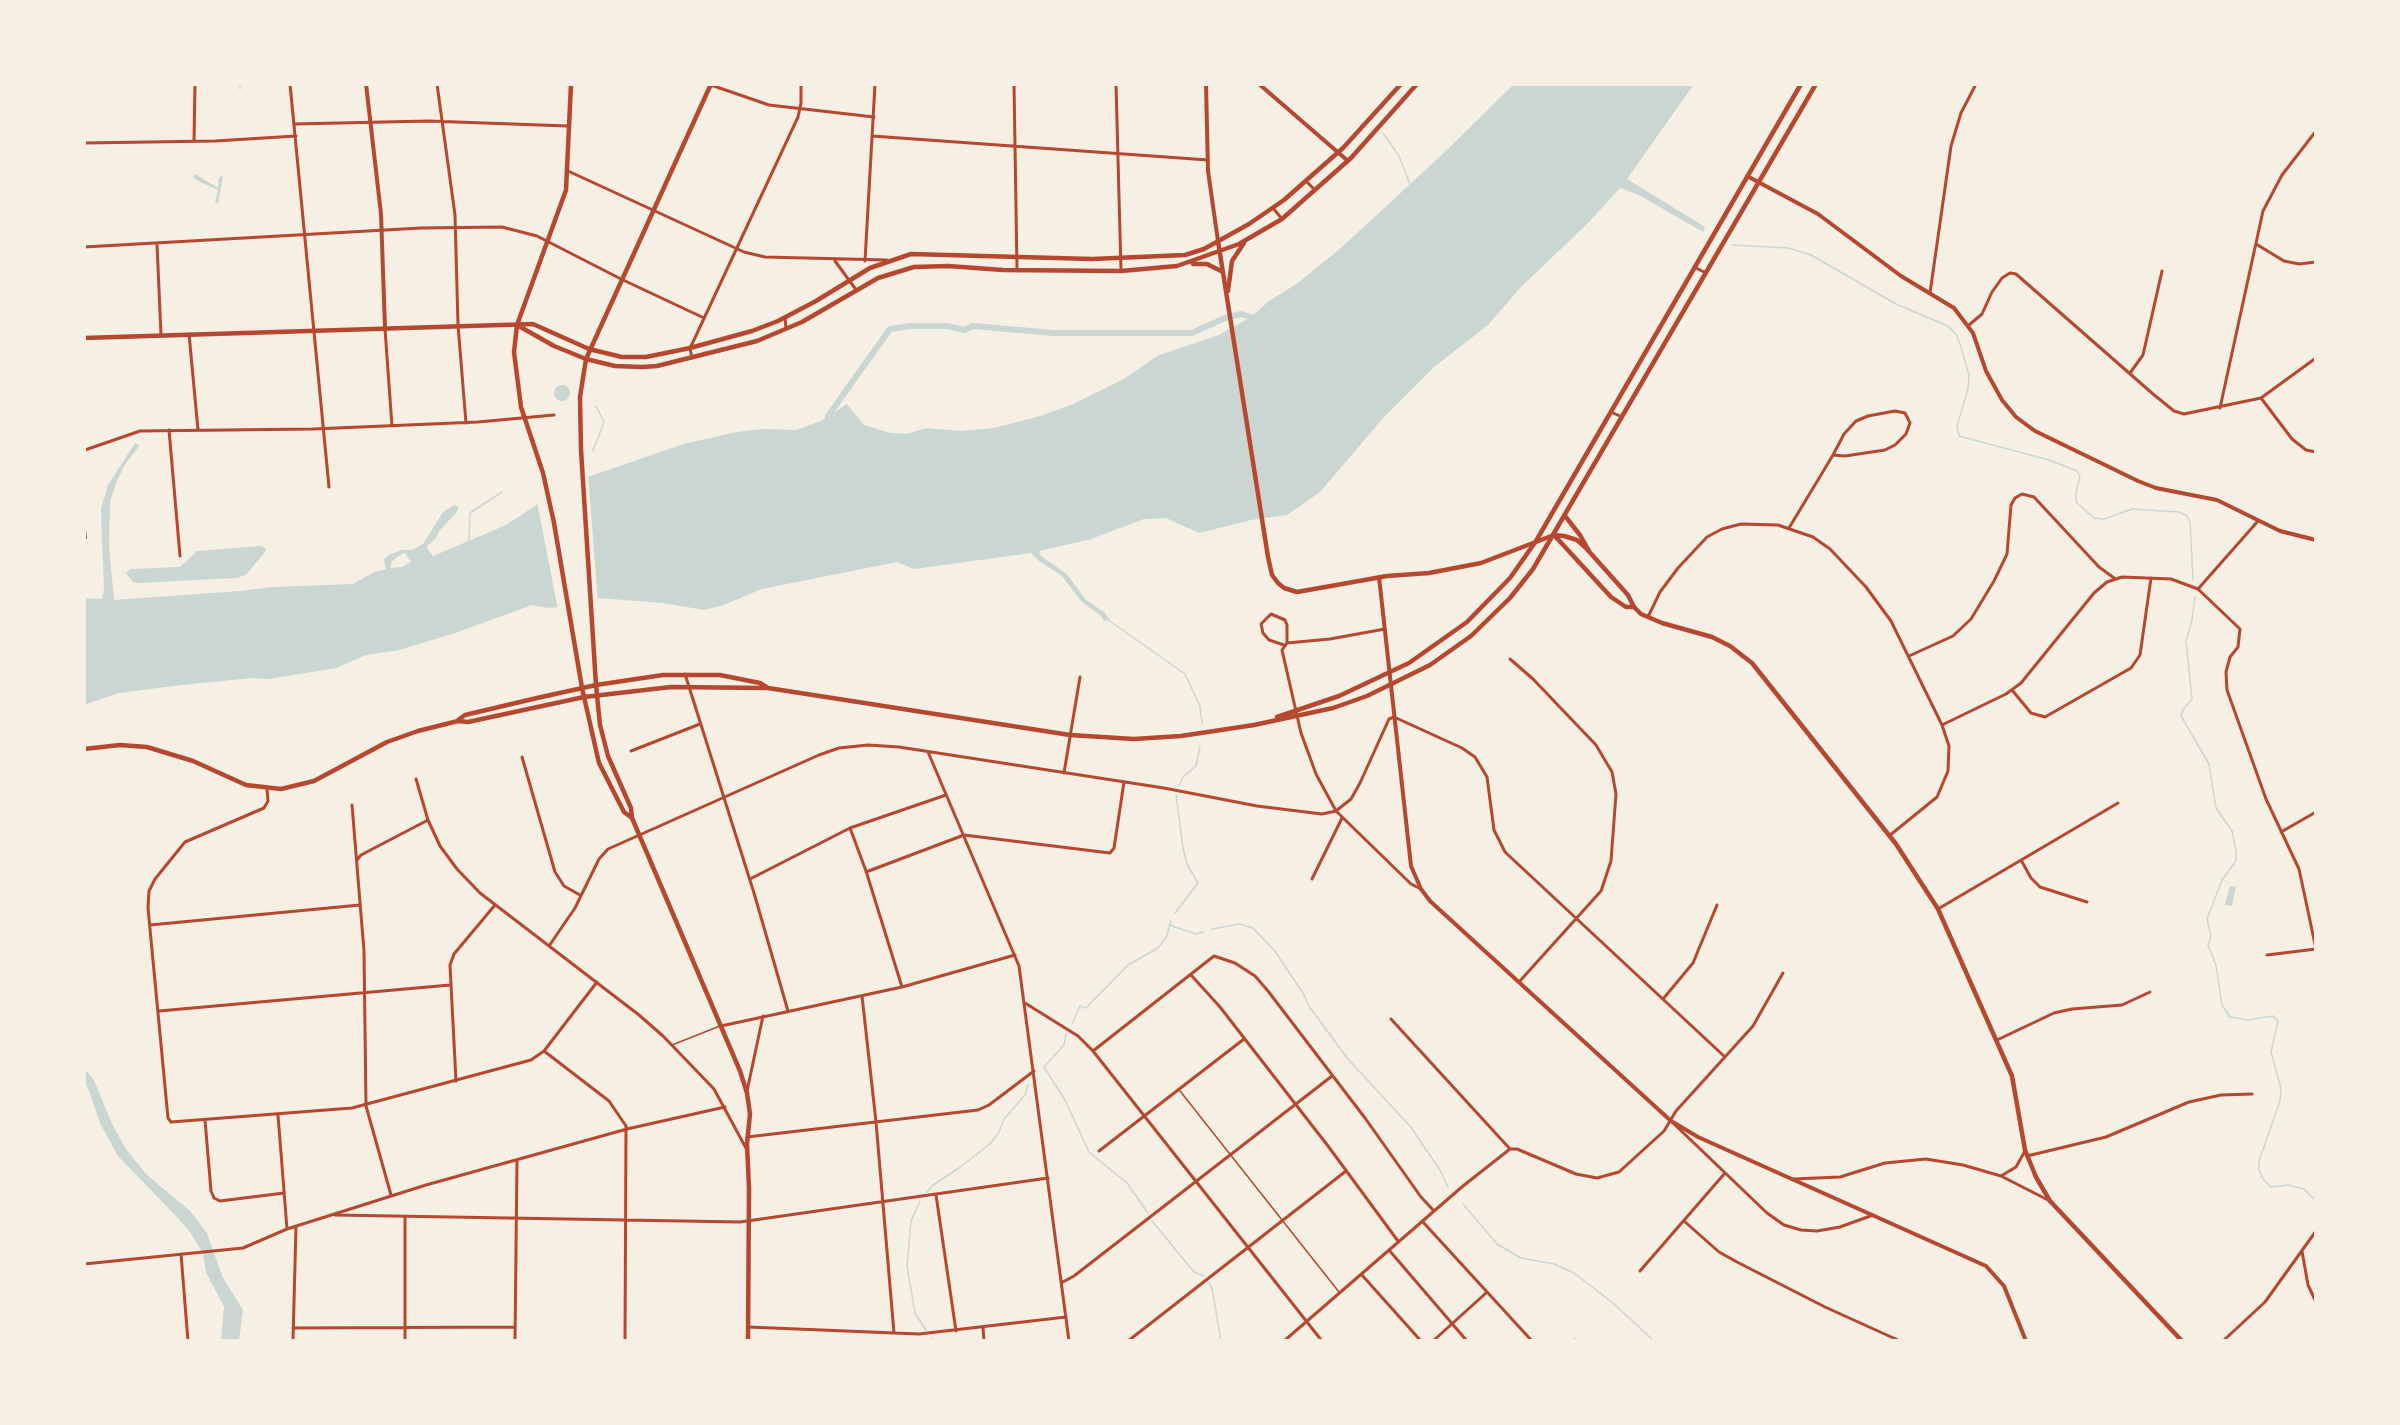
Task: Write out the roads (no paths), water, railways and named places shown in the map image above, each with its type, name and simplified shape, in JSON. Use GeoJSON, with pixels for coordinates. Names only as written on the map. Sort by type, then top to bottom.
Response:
{"type":"FeatureCollection","features":[{"type":"Feature","properties":{"kind":"main road"},"geometry":{"type":"LineString","coordinates":[[571,84],[566,191],[517,325],[515,371],[524,418],[543,473],[598,763],[624,812],[632,818]]}},
{"type":"Feature","properties":{"kind":"main road"},"geometry":{"type":"LineString","coordinates":[[84,338],[532,324],[589,349],[633,357],[662,355],[741,335],[785,317],[848,280],[889,260],[924,254],[1120,259],[1185,255],[1204,249],[1273,208],[1338,153],[1401,84]]}},
{"type":"Feature","properties":{"kind":"main road"},"geometry":{"type":"LineString","coordinates":[[517,325],[554,346],[586,359],[615,366],[642,368],[741,346],[786,329],[891,273],[914,267],[1120,271],[1161,269],[1187,264],[1246,241],[1282,219],[1348,161],[1417,84]]}},
{"type":"Feature","properties":{"kind":"main road"},"geometry":{"type":"LineString","coordinates":[[1254,725],[1331,699],[1390,673],[1430,650],[1467,622],[1510,578],[1536,541],[1801,84]]}},
{"type":"Feature","properties":{"kind":"main road"},"geometry":{"type":"LineString","coordinates":[[458,721],[468,723],[597,695],[689,687],[768,688],[1070,735],[1157,738],[1254,725],[1333,708],[1391,685],[1430,665],[1484,624],[1523,582],[1554,535],[1816,84]]}},
{"type":"Feature","properties":{"kind":"main road"},"geometry":{"type":"LineString","coordinates":[[710,85],[654,212],[589,349],[580,397],[581,450],[596,685],[603,740],[631,808],[632,818],[740,1071],[747,1093],[750,1114],[747,1137],[748,1341]]}},
{"type":"Feature","properties":{"kind":"main road"},"geometry":{"type":"LineString","coordinates":[[1218,241],[1268,556],[1272,575],[1278,583],[1284,588],[1297,592],[1379,578],[1429,573],[1481,563],[1554,535],[1576,540],[1589,551]]}},
{"type":"Feature","properties":{"kind":"main road"},"geometry":{"type":"LineString","coordinates":[[1227,295],[1232,261],[1237,250],[1246,241]]}},
{"type":"Feature","properties":{"kind":"main road"},"geometry":{"type":"LineString","coordinates":[[1187,264],[1207,264],[1223,272]]}},
{"type":"Feature","properties":{"kind":"main road"},"geometry":{"type":"LineString","coordinates":[[1565,516],[1589,551],[1628,595],[1634,608]]}},
{"type":"Feature","properties":{"kind":"main road"},"geometry":{"type":"LineString","coordinates":[[1554,535],[1611,597],[1626,607],[1634,608],[1648,617],[1671,626],[1712,637],[1730,646],[1752,663],[1909,861],[1938,909],[1997,1040],[2016,1089],[2025,1150],[2049,1201],[2182,1341]]}},
{"type":"Feature","properties":{"kind":"main road"},"geometry":{"type":"LineString","coordinates":[[1579,560],[1589,551]]}},
{"type":"Feature","properties":{"kind":"main road"},"geometry":{"type":"LineString","coordinates":[[84,749],[120,745],[147,747],[193,761],[246,785],[267,789],[290,788],[314,781],[394,739],[458,721],[465,715],[596,685],[663,675],[702,674],[760,683],[768,688]]}},
{"type":"Feature","properties":{"kind":"street"},"geometry":{"type":"LineString","coordinates":[[194,141],[195,84]]}},
{"type":"Feature","properties":{"kind":"street"},"geometry":{"type":"LineString","coordinates":[[290,84],[329,487]]}},
{"type":"Feature","properties":{"kind":"street"},"geometry":{"type":"LineString","coordinates":[[366,84],[381,231],[392,426]]}},
{"type":"Feature","properties":{"kind":"street"},"geometry":{"type":"LineString","coordinates":[[438,84],[455,227],[458,325],[466,423]]}},
{"type":"Feature","properties":{"kind":"street"},"geometry":{"type":"LineString","coordinates":[[692,358],[690,348],[800,108],[801,84]]}},
{"type":"Feature","properties":{"kind":"street"},"geometry":{"type":"LineString","coordinates":[[865,261],[875,84]]}},
{"type":"Feature","properties":{"kind":"street"},"geometry":{"type":"LineString","coordinates":[[1014,84],[1017,270]]}},
{"type":"Feature","properties":{"kind":"street"},"geometry":{"type":"LineString","coordinates":[[1116,84],[1120,271]]}},
{"type":"Feature","properties":{"kind":"street"},"geometry":{"type":"LineString","coordinates":[[1206,84],[1208,160],[1218,241]]}},
{"type":"Feature","properties":{"kind":"street"},"geometry":{"type":"LineString","coordinates":[[1259,84],[1348,161]]}},
{"type":"Feature","properties":{"kind":"street"},"geometry":{"type":"LineString","coordinates":[[1930,293],[1951,146],[1961,113],[1976,84]]}},
{"type":"Feature","properties":{"kind":"street"},"geometry":{"type":"LineString","coordinates":[[710,85],[769,105],[874,117]]}},
{"type":"Feature","properties":{"kind":"street"},"geometry":{"type":"LineString","coordinates":[[294,124],[442,121],[570,126]]}},
{"type":"Feature","properties":{"kind":"street"},"geometry":{"type":"LineString","coordinates":[[2220,408],[2263,211],[2275,185],[2316,131]]}},
{"type":"Feature","properties":{"kind":"street"},"geometry":{"type":"LineString","coordinates":[[84,143],[296,136]]}},
{"type":"Feature","properties":{"kind":"street"},"geometry":{"type":"LineString","coordinates":[[872,136],[1208,160]]}},
{"type":"Feature","properties":{"kind":"street"},"geometry":{"type":"LineString","coordinates":[[568,171],[735,248],[765,257],[889,260]]}},
{"type":"Feature","properties":{"kind":"street"},"geometry":{"type":"LineString","coordinates":[[1747,176],[1818,214],[1901,276],[1954,308],[1969,325],[1995,390],[2022,423],[2138,481],[2163,489],[2217,500],[2280,531],[2316,540]]}},
{"type":"Feature","properties":{"kind":"street"},"geometry":{"type":"LineString","coordinates":[[1306,181],[1316,191]]}},
{"type":"Feature","properties":{"kind":"street"},"geometry":{"type":"LineString","coordinates":[[1273,208],[1282,219]]}},
{"type":"Feature","properties":{"kind":"street"},"geometry":{"type":"LineString","coordinates":[[84,247],[491,226],[529,232],[704,318]]}},
{"type":"Feature","properties":{"kind":"street"},"geometry":{"type":"LineString","coordinates":[[157,244],[161,335]]}},
{"type":"Feature","properties":{"kind":"street"},"geometry":{"type":"LineString","coordinates":[[2256,244],[2284,261],[2299,264],[2316,262]]}},
{"type":"Feature","properties":{"kind":"street"},"geometry":{"type":"LineString","coordinates":[[835,260],[857,291]]}},
{"type":"Feature","properties":{"kind":"street"},"geometry":{"type":"LineString","coordinates":[[1694,267],[1706,273]]}},
{"type":"Feature","properties":{"kind":"street"},"geometry":{"type":"LineString","coordinates":[[2130,374],[2143,355],[2162,271]]}},
{"type":"Feature","properties":{"kind":"street"},"geometry":{"type":"LineString","coordinates":[[1969,325],[1982,314],[1996,284],[2006,274],[2013,273],[2178,413],[2190,414],[2261,398],[2316,358]]}},
{"type":"Feature","properties":{"kind":"street"},"geometry":{"type":"LineString","coordinates":[[785,317],[786,329]]}},
{"type":"Feature","properties":{"kind":"street"},"geometry":{"type":"LineString","coordinates":[[189,334],[198,430]]}},
{"type":"Feature","properties":{"kind":"street"},"geometry":{"type":"LineString","coordinates":[[2261,398],[2292,439],[2306,450],[2316,452]]}},
{"type":"Feature","properties":{"kind":"street"},"geometry":{"type":"LineString","coordinates":[[1789,528],[1844,434],[1862,418],[1894,411],[1907,415],[1910,423],[1906,434],[1891,448],[1845,456],[1833,455]]}},
{"type":"Feature","properties":{"kind":"street"},"geometry":{"type":"LineString","coordinates":[[1611,412],[1622,417]]}},
{"type":"Feature","properties":{"kind":"street"},"geometry":{"type":"LineString","coordinates":[[85,450],[131,433],[168,430],[324,429],[466,423],[554,415]]}},
{"type":"Feature","properties":{"kind":"street"},"geometry":{"type":"LineString","coordinates":[[168,430],[180,556]]}},
{"type":"Feature","properties":{"kind":"street"},"geometry":{"type":"LineString","coordinates":[[1909,656],[1953,636],[1971,619],[2007,554],[2011,505],[2018,495],[2026,494],[2034,497],[2098,567],[2115,579]]}},
{"type":"Feature","properties":{"kind":"street"},"geometry":{"type":"LineString","coordinates":[[84,520],[86,538]]}},
{"type":"Feature","properties":{"kind":"street"},"geometry":{"type":"LineString","coordinates":[[2198,589],[2258,521]]}},
{"type":"Feature","properties":{"kind":"street"},"geometry":{"type":"LineString","coordinates":[[1648,617],[1660,592],[1677,568],[1713,533],[1731,526],[1753,523],[1789,528],[1825,544],[1844,562],[1883,608],[1942,725],[1950,755],[1948,771],[1942,788],[1931,803],[1889,836]]}},
{"type":"Feature","properties":{"kind":"street"},"geometry":{"type":"LineString","coordinates":[[1379,578],[1411,866],[1421,889],[1430,901],[1671,1121],[1698,1137],[1986,1266],[2004,1286],[2026,1341]]}},
{"type":"Feature","properties":{"kind":"street"},"geometry":{"type":"LineString","coordinates":[[2012,690],[2031,713],[2045,717],[2131,668],[2140,655],[2151,578]]}},
{"type":"Feature","properties":{"kind":"street"},"geometry":{"type":"LineString","coordinates":[[1942,725],[2012,690],[2040,660],[2094,593],[2115,579],[2151,578],[2182,582],[2198,589],[2240,629],[2238,647],[2228,662],[2227,690],[2266,799],[2299,869],[2316,949],[2267,955]]}},
{"type":"Feature","properties":{"kind":"street"},"geometry":{"type":"LineString","coordinates":[[1385,629],[1286,644],[1269,639],[1263,633],[1260,624],[1271,614],[1285,620],[1286,644],[1282,650],[1301,733],[1316,774],[1336,811],[1411,884],[1421,889]]}},
{"type":"Feature","properties":{"kind":"street"},"geometry":{"type":"LineString","coordinates":[[1510,659],[1533,679],[1596,745],[1607,762],[1615,784],[1617,806],[1608,873],[1597,897],[1519,982]]}},
{"type":"Feature","properties":{"kind":"street"},"geometry":{"type":"LineString","coordinates":[[686,674],[750,879],[788,1011]]}},
{"type":"Feature","properties":{"kind":"street"},"geometry":{"type":"LineString","coordinates":[[1064,773],[1080,677]]}},
{"type":"Feature","properties":{"kind":"street"},"geometry":{"type":"LineString","coordinates":[[1394,717],[1462,748],[1479,761],[1486,777],[1491,816],[1499,844],[1516,863],[1725,1057]]}},
{"type":"Feature","properties":{"kind":"street"},"geometry":{"type":"LineString","coordinates":[[549,946],[569,918],[602,855],[617,844],[839,748],[882,745],[1124,782],[1263,807],[1322,814],[1336,811],[1351,799],[1389,719],[1394,717]]}},
{"type":"Feature","properties":{"kind":"street"},"geometry":{"type":"LineString","coordinates":[[631,751],[700,724]]}},
{"type":"Feature","properties":{"kind":"street"},"geometry":{"type":"LineString","coordinates":[[928,752],[1015,955],[1022,981],[1069,1341]]}},
{"type":"Feature","properties":{"kind":"street"},"geometry":{"type":"LineString","coordinates":[[522,757],[555,872],[564,886],[580,895]]}},
{"type":"Feature","properties":{"kind":"street"},"geometry":{"type":"LineString","coordinates":[[416,779],[428,820],[440,846],[456,869],[474,888],[639,1015],[672,1045],[707,1081],[747,1150]]}},
{"type":"Feature","properties":{"kind":"street"},"geometry":{"type":"LineString","coordinates":[[866,872],[964,835],[1107,854],[1114,848],[1124,782]]}},
{"type":"Feature","properties":{"kind":"street"},"geometry":{"type":"LineString","coordinates":[[267,789],[268,801],[264,808],[213,831],[190,838],[155,879],[149,891],[150,925],[168,1118],[171,1122],[366,1106],[531,1060],[544,1051],[597,982]]}},
{"type":"Feature","properties":{"kind":"street"},"geometry":{"type":"LineString","coordinates":[[750,879],[850,828],[946,795]]}},
{"type":"Feature","properties":{"kind":"street"},"geometry":{"type":"LineString","coordinates":[[1938,909],[2118,803]]}},
{"type":"Feature","properties":{"kind":"street"},"geometry":{"type":"LineString","coordinates":[[351,805],[365,991],[366,1106],[391,1196]]}},
{"type":"Feature","properties":{"kind":"street"},"geometry":{"type":"LineString","coordinates":[[2281,832],[2316,813]]}},
{"type":"Feature","properties":{"kind":"street"},"geometry":{"type":"LineString","coordinates":[[1312,879],[1342,818]]}},
{"type":"Feature","properties":{"kind":"street"},"geometry":{"type":"LineString","coordinates":[[356,860],[361,855],[428,820]]}},
{"type":"Feature","properties":{"kind":"street"},"geometry":{"type":"LineString","coordinates":[[850,828],[902,987]]}},
{"type":"Feature","properties":{"kind":"street"},"geometry":{"type":"LineString","coordinates":[[2021,860],[2031,878],[2040,887],[2087,902]]}},
{"type":"Feature","properties":{"kind":"street"},"geometry":{"type":"LineString","coordinates":[[150,925],[360,905]]}},
{"type":"Feature","properties":{"kind":"street"},"geometry":{"type":"LineString","coordinates":[[456,1081],[450,964],[454,954],[495,905]]}},
{"type":"Feature","properties":{"kind":"street"},"geometry":{"type":"LineString","coordinates":[[1663,999],[1694,963],[1717,905]]}},
{"type":"Feature","properties":{"kind":"street"},"geometry":{"type":"LineString","coordinates":[[721,1026],[902,987],[1015,955]]}},
{"type":"Feature","properties":{"kind":"street"},"geometry":{"type":"LineString","coordinates":[[1093,1050],[1217,956],[1243,968],[1262,984],[1434,1211]]}},
{"type":"Feature","properties":{"kind":"street"},"geometry":{"type":"LineString","coordinates":[[1284,1341],[1398,1241],[1510,1149],[1517,1149],[1576,1174],[1594,1178],[1605,1177],[1625,1167],[1664,1131],[1676,1111],[1753,1026],[1783,972]]}},
{"type":"Feature","properties":{"kind":"street"},"geometry":{"type":"LineString","coordinates":[[1191,975],[1244,1039],[1398,1241]]}},
{"type":"Feature","properties":{"kind":"street"},"geometry":{"type":"LineString","coordinates":[[158,1011],[450,985]]}},
{"type":"Feature","properties":{"kind":"street"},"geometry":{"type":"LineString","coordinates":[[1997,1040],[2054,1013],[2072,1009],[2122,1005],[2150,992]]}},
{"type":"Feature","properties":{"kind":"street"},"geometry":{"type":"LineString","coordinates":[[862,996],[876,1122],[894,1333]]}},
{"type":"Feature","properties":{"kind":"street"},"geometry":{"type":"LineString","coordinates":[[1025,1003],[1078,1036],[1093,1050],[1246,1248],[1322,1341]]}},
{"type":"Feature","properties":{"kind":"street"},"geometry":{"type":"LineString","coordinates":[[747,1093],[763,1016]]}},
{"type":"Feature","properties":{"kind":"street"},"geometry":{"type":"LineString","coordinates":[[1391,1019],[1510,1149]]}},
{"type":"Feature","properties":{"kind":"street"},"geometry":{"type":"LineString","coordinates":[[1099,1151],[1244,1039]]}},
{"type":"Feature","properties":{"kind":"street"},"geometry":{"type":"LineString","coordinates":[[544,1051],[609,1101],[620,1114],[627,1129],[626,1341]]}},
{"type":"Feature","properties":{"kind":"street"},"geometry":{"type":"LineString","coordinates":[[747,1137],[978,1110],[988,1106],[1034,1071]]}},
{"type":"Feature","properties":{"kind":"street"},"geometry":{"type":"LineString","coordinates":[[1061,1282],[1074,1276],[1332,1076]]}},
{"type":"Feature","properties":{"kind":"street"},"geometry":{"type":"LineString","coordinates":[[2027,1156],[2106,1137],[2189,1102],[2221,1095],[2252,1094]]}},
{"type":"Feature","properties":{"kind":"street"},"geometry":{"type":"LineString","coordinates":[[84,1264],[250,1246],[287,1229],[391,1196],[627,1129],[724,1107]]}},
{"type":"Feature","properties":{"kind":"street"},"geometry":{"type":"LineString","coordinates":[[278,1114],[287,1229]]}},
{"type":"Feature","properties":{"kind":"street"},"geometry":{"type":"LineString","coordinates":[[205,1120],[212,1195],[217,1200],[284,1193]]}},
{"type":"Feature","properties":{"kind":"street"},"geometry":{"type":"LineString","coordinates":[[1671,1121],[1675,1128],[1767,1213],[1791,1228],[1809,1231],[1828,1230],[1874,1215]]}},
{"type":"Feature","properties":{"kind":"street"},"geometry":{"type":"LineString","coordinates":[[2001,1176],[2016,1167],[2025,1150]]}},
{"type":"Feature","properties":{"kind":"street"},"geometry":{"type":"LineString","coordinates":[[1793,1179],[1830,1179],[1885,1164],[1926,1159],[1963,1165],[2001,1176],[2049,1201]]}},
{"type":"Feature","properties":{"kind":"street"},"geometry":{"type":"LineString","coordinates":[[515,1341],[517,1160]]}},
{"type":"Feature","properties":{"kind":"street"},"geometry":{"type":"LineString","coordinates":[[1128,1341],[1346,1171]]}},
{"type":"Feature","properties":{"kind":"street"},"geometry":{"type":"LineString","coordinates":[[1640,1271],[1725,1173]]}},
{"type":"Feature","properties":{"kind":"street"},"geometry":{"type":"LineString","coordinates":[[335,1215],[749,1221],[1048,1178]]}},
{"type":"Feature","properties":{"kind":"street"},"geometry":{"type":"LineString","coordinates":[[936,1195],[956,1331]]}},
{"type":"Feature","properties":{"kind":"street"},"geometry":{"type":"LineString","coordinates":[[405,1217],[405,1341]]}},
{"type":"Feature","properties":{"kind":"street"},"geometry":{"type":"LineString","coordinates":[[1422,1221],[1532,1341]]}},
{"type":"Feature","properties":{"kind":"street"},"geometry":{"type":"LineString","coordinates":[[1684,1221],[1719,1252],[1825,1307],[1900,1341]]}},
{"type":"Feature","properties":{"kind":"street"},"geometry":{"type":"LineString","coordinates":[[292,1341],[296,1226]]}},
{"type":"Feature","properties":{"kind":"street"},"geometry":{"type":"LineString","coordinates":[[2223,1341],[2265,1302],[2316,1232]]}},
{"type":"Feature","properties":{"kind":"street"},"geometry":{"type":"LineString","coordinates":[[2302,1249],[2306,1276],[2316,1302]]}},
{"type":"Feature","properties":{"kind":"street"},"geometry":{"type":"LineString","coordinates":[[1389,1250],[1467,1341]]}},
{"type":"Feature","properties":{"kind":"street"},"geometry":{"type":"LineString","coordinates":[[182,1254],[189,1341]]}},
{"type":"Feature","properties":{"kind":"street"},"geometry":{"type":"LineString","coordinates":[[1361,1274],[1421,1341]]}},
{"type":"Feature","properties":{"kind":"street"},"geometry":{"type":"LineString","coordinates":[[1433,1341],[1486,1293]]}},
{"type":"Feature","properties":{"kind":"street"},"geometry":{"type":"LineString","coordinates":[[748,1327],[919,1334],[1066,1317]]}},
{"type":"Feature","properties":{"kind":"street"},"geometry":{"type":"LineString","coordinates":[[293,1328],[515,1327]]}},
{"type":"Feature","properties":{"kind":"street"},"geometry":{"type":"LineString","coordinates":[[983,1328],[984,1341]]}},
{"type":"Feature","properties":{"kind":"lane"},"geometry":{"type":"LineString","coordinates":[[672,1045],[721,1026]]}},
{"type":"Feature","properties":{"kind":"lane"},"geometry":{"type":"LineString","coordinates":[[1180,1090],[1339,1293]]}},
{"type":"Feature","properties":{"kind":"waterway"},"geometry":{"type":"LineString","coordinates":[[240,84],[240,89]]}},
{"type":"Feature","properties":{"kind":"waterway"},"geometry":{"type":"LineString","coordinates":[[1383,133],[1399,156],[1410,184]]}},
{"type":"Feature","properties":{"kind":"waterway"},"geometry":{"type":"LineString","coordinates":[[1732,245],[1788,248],[1811,255],[1896,304],[1948,326],[1956,334],[1969,375],[1968,389],[1957,426],[1959,436],[2049,460],[2077,471],[2080,477],[2076,502],[2094,518],[2104,519],[2132,509],[2179,512],[2187,516],[2190,522],[2193,579]]}},
{"type":"Feature","properties":{"kind":"waterway"},"geometry":{"type":"LineString","coordinates":[[828,416],[890,329],[910,326],[947,326],[964,330],[973,326],[1053,333],[1192,333],[1225,318],[1241,314],[1251,317]]}},
{"type":"Feature","properties":{"kind":"waterway"},"geometry":{"type":"LineString","coordinates":[[593,451],[604,422],[596,406]]}},
{"type":"Feature","properties":{"kind":"waterway"},"geometry":{"type":"LineString","coordinates":[[469,540],[470,513],[502,492]]}},
{"type":"Feature","properties":{"kind":"waterway"},"geometry":{"type":"LineString","coordinates":[[2195,597],[2186,641],[2192,699],[2181,716],[2209,764],[2216,808],[2232,831],[2236,851],[2236,861],[2222,880],[2207,919],[2211,936],[2208,945],[2216,965],[2222,1005],[2230,1017],[2247,1020],[2273,1016],[2278,1021],[2271,1052],[2281,1089],[2280,1101],[2259,1161],[2263,1179],[2271,1187],[2288,1185],[2304,1189],[2316,1201]]}},
{"type":"Feature","properties":{"kind":"waterway"},"geometry":{"type":"LineString","coordinates":[[1107,619],[1185,674],[1200,706],[1202,723]]}},
{"type":"Feature","properties":{"kind":"waterway"},"geometry":{"type":"LineString","coordinates":[[1179,786],[1183,777],[1196,766],[1200,746]]}},
{"type":"Feature","properties":{"kind":"waterway"},"geometry":{"type":"LineString","coordinates":[[1175,913],[1198,883],[1187,864],[1176,795]]}},
{"type":"Feature","properties":{"kind":"waterway"},"geometry":{"type":"LineString","coordinates":[[1072,1024],[1080,1006],[1086,1008],[1128,965],[1158,948],[1166,938],[1171,921]]}},
{"type":"Feature","properties":{"kind":"waterway"},"geometry":{"type":"LineString","coordinates":[[1212,929],[1240,924],[1253,928],[1274,950],[1303,993],[1309,1006],[1347,1058],[1410,1126],[1440,1170],[1448,1187]]}},
{"type":"Feature","properties":{"kind":"waterway"},"geometry":{"type":"LineString","coordinates":[[1169,925],[1196,934],[1203,932]]}},
{"type":"Feature","properties":{"kind":"waterway"},"geometry":{"type":"LineString","coordinates":[[1066,1034],[1064,1045],[1044,1067],[1065,1100],[1089,1152],[1127,1183],[1148,1213]]}},
{"type":"Feature","properties":{"kind":"waterway"},"geometry":{"type":"LineString","coordinates":[[927,1192],[933,1185],[990,1144],[999,1132],[1004,1119],[1025,1095],[1028,1085]]}},
{"type":"Feature","properties":{"kind":"waterway"},"geometry":{"type":"LineString","coordinates":[[920,1201],[911,1221],[907,1266],[915,1313],[926,1330]]}},
{"type":"Feature","properties":{"kind":"waterway"},"geometry":{"type":"LineString","coordinates":[[1463,1204],[1497,1244],[1521,1258],[1554,1264],[1574,1273],[1613,1303],[1654,1341]]}},
{"type":"Feature","properties":{"kind":"waterway"},"geometry":{"type":"LineString","coordinates":[[1152,1221],[1194,1272],[1204,1276]]}},
{"type":"Feature","properties":{"kind":"waterway"},"geometry":{"type":"LineString","coordinates":[[1209,1283],[1212,1288],[1221,1341]]}}]}
